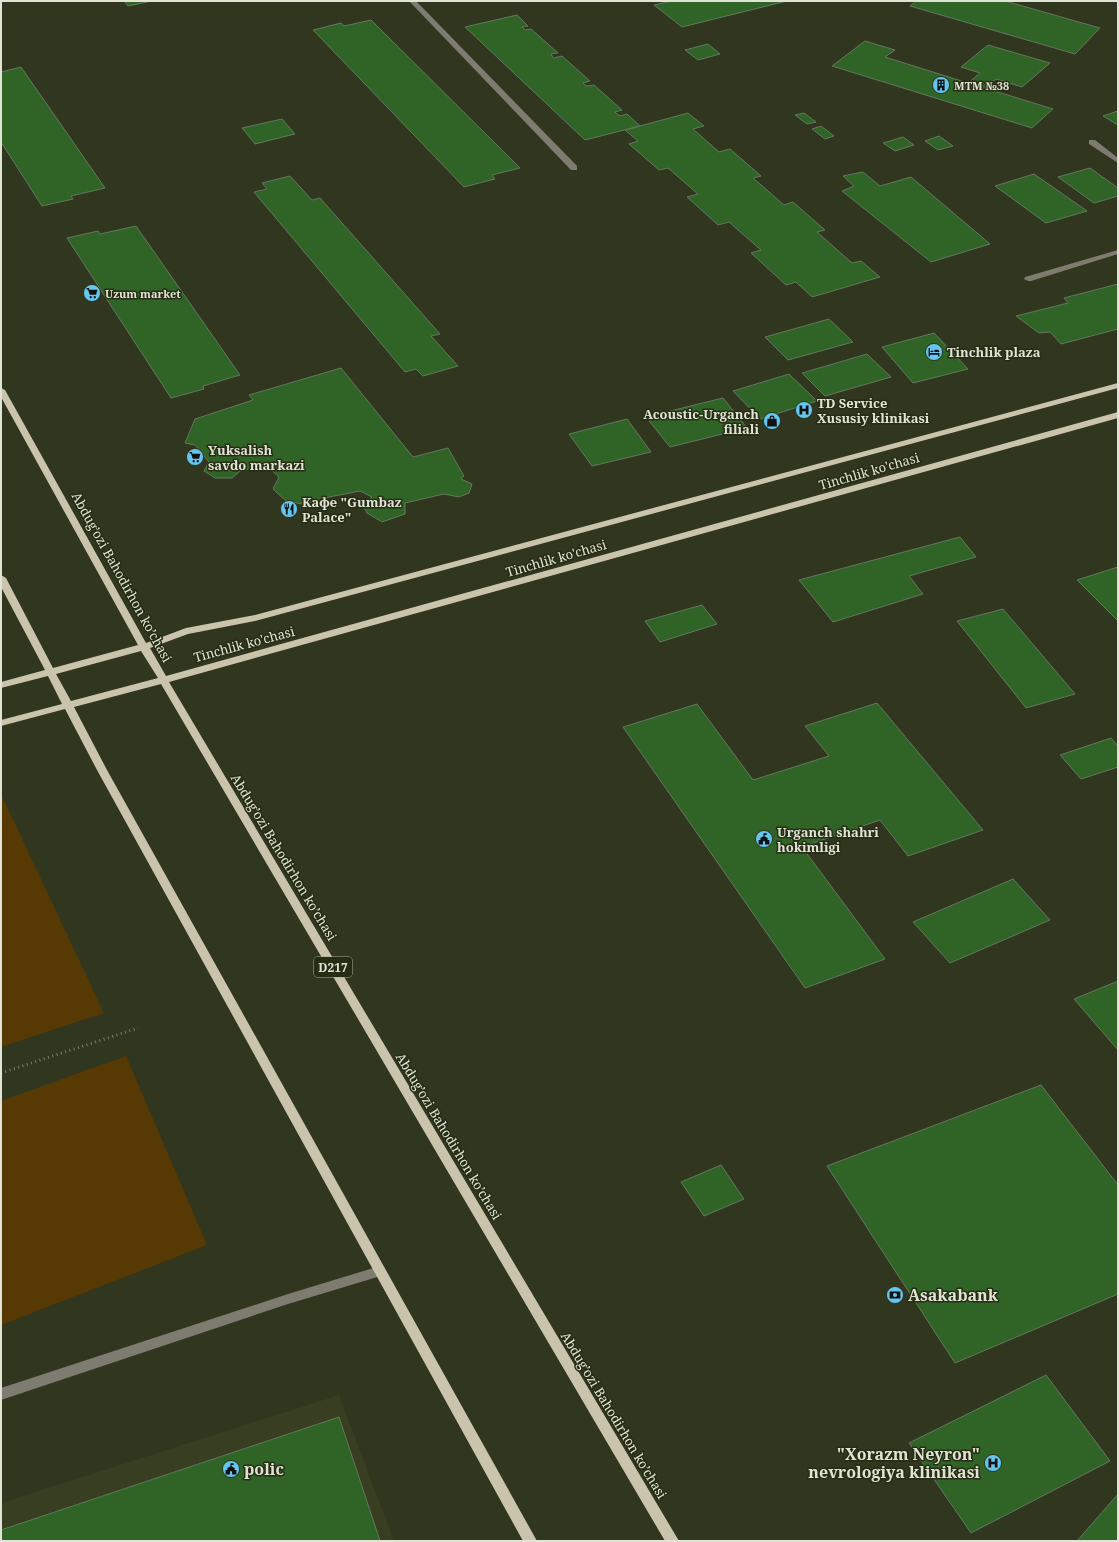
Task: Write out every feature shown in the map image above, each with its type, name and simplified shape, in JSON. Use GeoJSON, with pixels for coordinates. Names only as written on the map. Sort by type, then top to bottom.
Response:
{"type":"FeatureCollection","features":[{"type":"Feature","properties":{"kind":"main road","name":"Tinchlik ko'chasi"},"geometry":{"type":"LineString","coordinates":[[1,685],[144,647],[186,631],[255,618],[583,528],[1118,385]]}},
{"type":"Feature","properties":{"kind":"main road","name":"Abdug’ozi Bahodirhon ko’chasi"},"geometry":{"type":"LineString","coordinates":[[1,390],[144,647],[672,1541]]}},
{"type":"Feature","properties":{"kind":"main road","name":"Tinchlik ko'chasi"},"geometry":{"type":"LineString","coordinates":[[1,723],[163,679],[217,666],[1118,416]]}},
{"type":"Feature","properties":{"kind":"main road"},"geometry":{"type":"LineString","coordinates":[[1,578],[67,705],[530,1541]]}},
{"type":"Feature","properties":{"kind":"lane"},"geometry":{"type":"LineString","coordinates":[[412,1],[574,168]]}},
{"type":"Feature","properties":{"kind":"lane"},"geometry":{"type":"LineString","coordinates":[[1092,142],[1118,161]]}},
{"type":"Feature","properties":{"kind":"lane"},"geometry":{"type":"LineString","coordinates":[[1028,278],[1118,252]]}},
{"type":"Feature","properties":{"kind":"lane"},"geometry":{"type":"LineString","coordinates":[[1,1394],[288,1299],[380,1271]]}},
{"type":"Feature","properties":{"kind":"path"},"geometry":{"type":"LineString","coordinates":[[1,1073],[138,1028]]}},
{"type":"Feature","properties":{"kind":"shaded area"},"geometry":{"type":"Polygon","coordinates":[[[1,794],[104,1013],[1,1047],[1,794]]]}},
{"type":"Feature","properties":{"kind":"shaded area"},"geometry":{"type":"Polygon","coordinates":[[[126,1056],[207,1245],[1,1325],[1,1101],[126,1056]]]}},
{"type":"Feature","properties":{"kind":"shaded area"},"geometry":{"type":"Polygon","coordinates":[[[339,1395],[394,1541],[1,1541],[1,1503],[339,1395]]]}},
{"type":"Feature","properties":{"kind":"building"},"geometry":{"type":"Polygon","coordinates":[[[124,1],[152,1],[128,6],[124,1]]]}},
{"type":"Feature","properties":{"kind":"building"},"geometry":{"type":"Polygon","coordinates":[[[672,1],[787,1],[682,27],[654,5],[672,1]]]}},
{"type":"Feature","properties":{"kind":"building"},"geometry":{"type":"Polygon","coordinates":[[[916,1],[1005,1],[1100,28],[1075,54],[910,6],[916,1]]]}},
{"type":"Feature","properties":{"kind":"building"},"geometry":{"type":"Polygon","coordinates":[[[517,15],[528,26],[522,27],[525,30],[531,29],[558,53],[551,54],[554,58],[562,56],[590,81],[583,83],[585,85],[594,85],[622,110],[615,112],[617,114],[620,116],[627,114],[640,126],[585,140],[465,27],[517,15]]]}},
{"type":"Feature","properties":{"kind":"building"},"geometry":{"type":"Polygon","coordinates":[[[371,20],[520,168],[492,175],[495,179],[464,187],[313,30],[341,23],[344,26],[371,20]]]}},
{"type":"Feature","properties":{"kind":"building","name":"МТМ №38"},"geometry":{"type":"Polygon","coordinates":[[[865,41],[895,50],[885,57],[968,83],[980,73],[961,67],[988,45],[1050,63],[1022,87],[996,79],[985,88],[1053,109],[1032,128],[832,66],[865,41]]]}},
{"type":"Feature","properties":{"kind":"building"},"geometry":{"type":"Polygon","coordinates":[[[708,44],[720,54],[698,60],[685,50],[708,44]]]}},
{"type":"Feature","properties":{"kind":"building"},"geometry":{"type":"Polygon","coordinates":[[[21,67],[105,188],[71,196],[73,199],[42,206],[1,142],[1,72],[21,67]]]}},
{"type":"Feature","properties":{"kind":"building"},"geometry":{"type":"Polygon","coordinates":[[[1118,111],[1118,125],[1103,116],[1118,111]]]}},
{"type":"Feature","properties":{"kind":"building"},"geometry":{"type":"Polygon","coordinates":[[[688,113],[704,126],[693,129],[719,152],[730,149],[761,176],[753,178],[784,205],[793,202],[825,230],[817,232],[852,263],[861,261],[880,277],[812,297],[796,282],[786,285],[751,253],[761,250],[729,222],[718,225],[687,197],[698,194],[668,168],[659,170],[629,144],[638,141],[625,130],[688,113]]]}},
{"type":"Feature","properties":{"kind":"building"},"geometry":{"type":"Polygon","coordinates":[[[804,113],[816,122],[807,124],[795,115],[804,113]]]}},
{"type":"Feature","properties":{"kind":"building"},"geometry":{"type":"Polygon","coordinates":[[[282,119],[295,134],[255,144],[242,128],[282,119]]]}},
{"type":"Feature","properties":{"kind":"building"},"geometry":{"type":"Polygon","coordinates":[[[821,126],[834,136],[825,139],[812,129],[821,126]]]}},
{"type":"Feature","properties":{"kind":"building"},"geometry":{"type":"Polygon","coordinates":[[[939,136],[953,146],[938,150],[925,141],[939,136]]]}},
{"type":"Feature","properties":{"kind":"building"},"geometry":{"type":"Polygon","coordinates":[[[903,137],[914,145],[895,151],[883,143],[903,137]]]}},
{"type":"Feature","properties":{"kind":"building"},"geometry":{"type":"Polygon","coordinates":[[[1090,168],[1118,188],[1118,196],[1094,203],[1058,177],[1090,168]]]}},
{"type":"Feature","properties":{"kind":"building"},"geometry":{"type":"Polygon","coordinates":[[[863,172],[880,186],[911,177],[990,244],[931,262],[842,191],[854,186],[843,176],[863,172]]]}},
{"type":"Feature","properties":{"kind":"building"},"geometry":{"type":"Polygon","coordinates":[[[1034,174],[1087,211],[1046,223],[995,186],[1034,174]]]}},
{"type":"Feature","properties":{"kind":"building"},"geometry":{"type":"Polygon","coordinates":[[[290,176],[312,200],[320,198],[440,334],[431,336],[458,366],[423,376],[416,369],[405,372],[254,192],[267,189],[262,183],[290,176]]]}},
{"type":"Feature","properties":{"kind":"building"},"geometry":{"type":"Polygon","coordinates":[[[136,226],[240,375],[203,386],[204,389],[171,398],[67,238],[98,231],[100,234],[136,226]]]}},
{"type":"Feature","properties":{"kind":"building"},"geometry":{"type":"Polygon","coordinates":[[[1118,284],[1118,329],[1061,344],[1050,332],[1039,333],[1016,316],[1068,303],[1064,298],[1118,284]]]}},
{"type":"Feature","properties":{"kind":"building"},"geometry":{"type":"Polygon","coordinates":[[[829,319],[853,342],[788,360],[765,337],[829,319]]]}},
{"type":"Feature","properties":{"kind":"building"},"geometry":{"type":"Polygon","coordinates":[[[934,333],[968,369],[913,383],[882,347],[934,333]]]}},
{"type":"Feature","properties":{"kind":"building"},"geometry":{"type":"Polygon","coordinates":[[[867,354],[891,377],[825,396],[802,373],[867,354]]]}},
{"type":"Feature","properties":{"kind":"building"},"geometry":{"type":"Polygon","coordinates":[[[341,368],[413,457],[448,448],[464,476],[461,479],[472,484],[469,493],[459,497],[444,494],[405,503],[405,514],[382,522],[367,513],[363,505],[372,497],[360,491],[329,497],[308,505],[286,501],[273,489],[279,477],[266,465],[240,471],[232,478],[215,478],[204,471],[209,462],[195,445],[185,443],[195,419],[253,400],[249,395],[341,368]]]}},
{"type":"Feature","properties":{"kind":"building"},"geometry":{"type":"Polygon","coordinates":[[[789,374],[817,401],[760,419],[733,391],[789,374]]]}},
{"type":"Feature","properties":{"kind":"building"},"geometry":{"type":"Polygon","coordinates":[[[723,398],[747,428],[670,447],[646,417],[723,398]]]}},
{"type":"Feature","properties":{"kind":"building"},"geometry":{"type":"Polygon","coordinates":[[[627,419],[651,452],[592,466],[569,434],[627,419]]]}},
{"type":"Feature","properties":{"kind":"building"},"geometry":{"type":"Polygon","coordinates":[[[960,537],[976,557],[909,576],[923,594],[833,622],[799,580],[960,537]]]}},
{"type":"Feature","properties":{"kind":"building"},"geometry":{"type":"Polygon","coordinates":[[[1118,567],[1118,621],[1077,580],[1118,567]]]}},
{"type":"Feature","properties":{"kind":"building"},"geometry":{"type":"Polygon","coordinates":[[[702,605],[717,624],[660,642],[645,621],[702,605]]]}},
{"type":"Feature","properties":{"kind":"building"},"geometry":{"type":"Polygon","coordinates":[[[1003,609],[1075,694],[1026,708],[957,621],[1003,609]]]}},
{"type":"Feature","properties":{"kind":"building","name":"Urganch shahri hokimligi"},"geometry":{"type":"Polygon","coordinates":[[[877,703],[983,830],[908,856],[880,820],[802,847],[885,959],[805,988],[623,727],[697,704],[753,780],[829,756],[805,726],[877,703]]]}},
{"type":"Feature","properties":{"kind":"building"},"geometry":{"type":"Polygon","coordinates":[[[1111,738],[1118,746],[1118,767],[1081,779],[1060,755],[1111,738]]]}},
{"type":"Feature","properties":{"kind":"building"},"geometry":{"type":"Polygon","coordinates":[[[1013,879],[1050,920],[950,963],[913,922],[1013,879]]]}},
{"type":"Feature","properties":{"kind":"building"},"geometry":{"type":"Polygon","coordinates":[[[1118,981],[1118,1050],[1074,999],[1118,981]]]}},
{"type":"Feature","properties":{"kind":"building"},"geometry":{"type":"Polygon","coordinates":[[[1041,1085],[1118,1185],[1118,1294],[955,1363],[827,1166],[1041,1085]]]}},
{"type":"Feature","properties":{"kind":"building"},"geometry":{"type":"Polygon","coordinates":[[[721,1165],[744,1199],[704,1216],[681,1182],[721,1165]]]}},
{"type":"Feature","properties":{"kind":"building"},"geometry":{"type":"Polygon","coordinates":[[[1046,1375],[1110,1461],[971,1533],[909,1443],[1046,1375]]]}},
{"type":"Feature","properties":{"kind":"building"},"geometry":{"type":"Polygon","coordinates":[[[339,1417],[380,1541],[1,1541],[1,1530],[339,1417]]]}},
{"type":"Feature","properties":{"kind":"building"},"geometry":{"type":"Polygon","coordinates":[[[1118,1494],[1118,1541],[1077,1541],[1118,1494]]]}},
{"type":"Feature","properties":{"kind":"place","name":"МТМ №38"},"geometry":{"type":"Point","coordinates":[941,85]}},
{"type":"Feature","properties":{"kind":"place","name":"Uzum market"},"geometry":{"type":"Point","coordinates":[92,293]}},
{"type":"Feature","properties":{"kind":"place","name":"Tinchlik plaza"},"geometry":{"type":"Point","coordinates":[934,352]}},
{"type":"Feature","properties":{"kind":"place","name":"TD Service Xususiy klinikasi"},"geometry":{"type":"Point","coordinates":[804,410]}},
{"type":"Feature","properties":{"kind":"place","name":"Acoustic-Urganch filiali"},"geometry":{"type":"Point","coordinates":[772,421]}},
{"type":"Feature","properties":{"kind":"place","name":"Yuksalish savdo markazi"},"geometry":{"type":"Point","coordinates":[195,457]}},
{"type":"Feature","properties":{"kind":"place","name":"Кафе \"Gumbaz Palace\""},"geometry":{"type":"Point","coordinates":[289,509]}},
{"type":"Feature","properties":{"kind":"place","name":"Urganch shahri hokimligi"},"geometry":{"type":"Point","coordinates":[764,839]}},
{"type":"Feature","properties":{"kind":"place","name":"Asakabank"},"geometry":{"type":"Point","coordinates":[895,1295]}},
{"type":"Feature","properties":{"kind":"place","name":"\"Xorazm Neyron\" nevrologiya klinikasi"},"geometry":{"type":"Point","coordinates":[993,1463]}},
{"type":"Feature","properties":{"kind":"place","name":"polic"},"geometry":{"type":"Point","coordinates":[231,1469]}}]}
